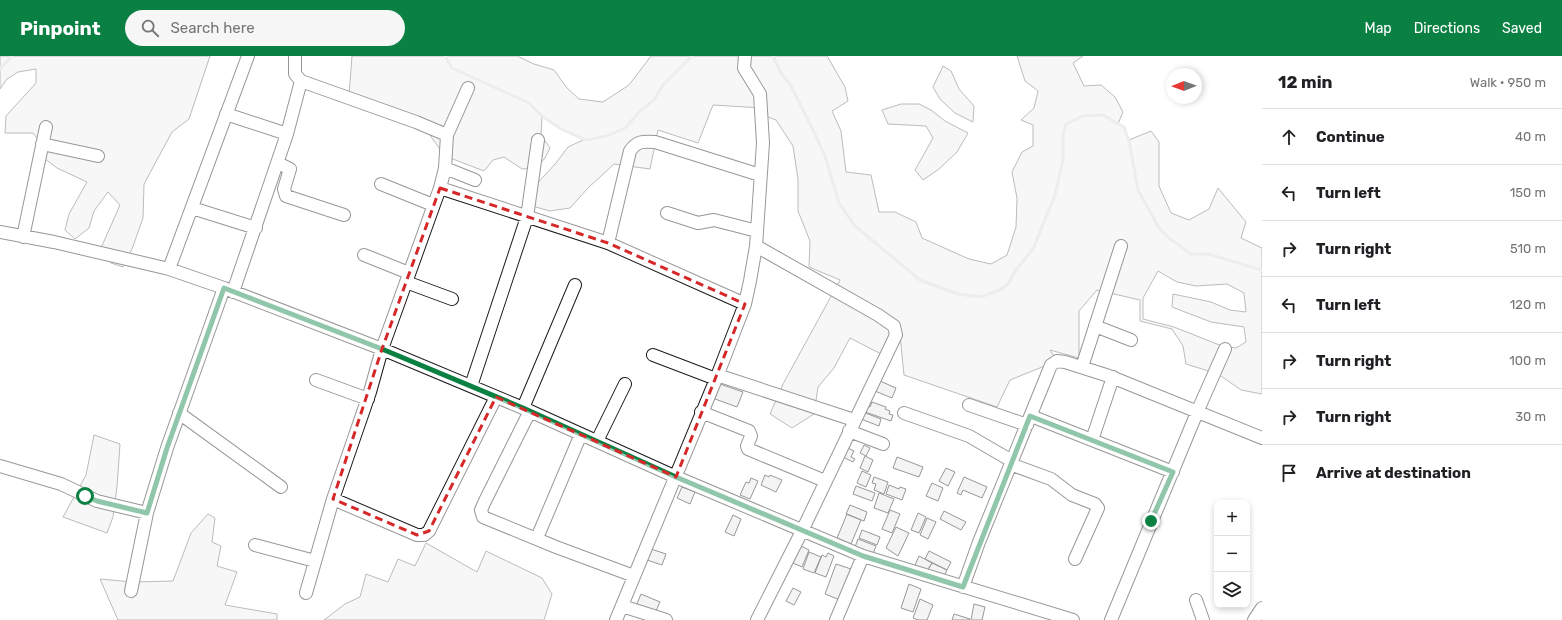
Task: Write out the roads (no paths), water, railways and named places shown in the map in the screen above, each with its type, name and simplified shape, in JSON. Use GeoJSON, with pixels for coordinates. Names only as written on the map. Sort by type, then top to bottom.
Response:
{"type":"FeatureCollection","features":[{"type":"Feature","properties":{"kind":"street"},"geometry":{"type":"LineString","coordinates":[[169,269],[248,56]]}},
{"type":"Feature","properties":{"kind":"street"},"geometry":{"type":"LineString","coordinates":[[295,56],[295,74],[301,81],[416,122],[447,135]]}},
{"type":"Feature","properties":{"kind":"street"},"geometry":{"type":"LineString","coordinates":[[616,620],[676,477],[701,412],[717,377],[745,304],[756,246],[763,143],[760,94],[744,68],[745,57]]}},
{"type":"Feature","properties":{"kind":"street"},"geometry":{"type":"LineString","coordinates":[[131,591],[147,513],[179,413],[256,228],[287,134],[301,81]]}},
{"type":"Feature","properties":{"kind":"street"},"geometry":{"type":"LineString","coordinates":[[306,593],[333,499],[368,399],[382,349],[440,188],[445,168],[447,135],[468,88]]}},
{"type":"Feature","properties":{"kind":"street"},"geometry":{"type":"LineString","coordinates":[[226,114],[287,134]]}},
{"type":"Feature","properties":{"kind":"street"},"geometry":{"type":"LineString","coordinates":[[23,237],[46,127]]}},
{"type":"Feature","properties":{"kind":"street"},"geometry":{"type":"LineString","coordinates":[[471,386],[527,217],[538,140]]}},
{"type":"Feature","properties":{"kind":"street"},"geometry":{"type":"LineString","coordinates":[[608,243],[630,151],[635,144],[644,141],[655,142],[760,176]]}},
{"type":"Feature","properties":{"kind":"street"},"geometry":{"type":"LineString","coordinates":[[42,144],[98,156]]}},
{"type":"Feature","properties":{"kind":"street"},"geometry":{"type":"LineString","coordinates":[[278,163],[290,169],[284,189],[286,196],[344,215]]}},
{"type":"Feature","properties":{"kind":"street"},"geometry":{"type":"LineString","coordinates":[[445,168],[475,180]]}},
{"type":"Feature","properties":{"kind":"street"},"geometry":{"type":"LineString","coordinates":[[381,184],[433,205]]}},
{"type":"Feature","properties":{"kind":"street"},"geometry":{"type":"LineString","coordinates":[[440,188],[608,243],[745,304]]}},
{"type":"Feature","properties":{"kind":"street"},"geometry":{"type":"LineString","coordinates":[[192,208],[256,228]]}},
{"type":"Feature","properties":{"kind":"street"},"geometry":{"type":"LineString","coordinates":[[667,213],[698,223],[714,220],[757,231]]}},
{"type":"Feature","properties":{"kind":"street"},"geometry":{"type":"LineString","coordinates":[[0,232],[54,242],[169,269],[229,290],[382,349],[527,409],[676,477],[863,556],[1073,620]]}},
{"type":"Feature","properties":{"kind":"street"},"geometry":{"type":"LineString","coordinates":[[756,246],[831,287],[878,315],[894,326],[896,335],[894,343],[757,620]]}},
{"type":"Feature","properties":{"kind":"street"},"geometry":{"type":"LineString","coordinates":[[1082,367],[1121,246]]}},
{"type":"Feature","properties":{"kind":"street"},"geometry":{"type":"LineString","coordinates":[[364,255],[452,299]]}},
{"type":"Feature","properties":{"kind":"street"},"geometry":{"type":"LineString","coordinates":[[575,285],[527,409],[481,510],[483,517],[490,521],[634,576]]}},
{"type":"Feature","properties":{"kind":"street"},"geometry":{"type":"LineString","coordinates":[[1095,326],[1131,340]]}},
{"type":"Feature","properties":{"kind":"street"},"geometry":{"type":"LineString","coordinates":[[1111,620],[1198,410],[1225,349]]}},
{"type":"Feature","properties":{"kind":"street"},"geometry":{"type":"LineString","coordinates":[[653,355],[852,426],[884,444]]}},
{"type":"Feature","properties":{"kind":"street"},"geometry":{"type":"LineString","coordinates":[[963,587],[1051,365],[1057,361],[1065,362],[1112,377],[1261,434]]}},
{"type":"Feature","properties":{"kind":"street"},"geometry":{"type":"LineString","coordinates":[[1092,440],[1112,377]]}},
{"type":"Feature","properties":{"kind":"street"},"geometry":{"type":"LineString","coordinates":[[316,380],[368,399]]}},
{"type":"Feature","properties":{"kind":"street"},"geometry":{"type":"LineString","coordinates":[[597,441],[625,384]]}},
{"type":"Feature","properties":{"kind":"street"},"geometry":{"type":"LineString","coordinates":[[333,499],[417,535],[424,535],[429,531],[496,397]]}},
{"type":"Feature","properties":{"kind":"street"},"geometry":{"type":"LineString","coordinates":[[969,405],[1029,420],[1092,440],[1173,472]]}},
{"type":"Feature","properties":{"kind":"street"},"geometry":{"type":"LineString","coordinates":[[701,412],[749,432],[751,436],[747,446],[748,449],[825,481]]}},
{"type":"Feature","properties":{"kind":"street"},"geometry":{"type":"LineString","coordinates":[[179,413],[280,487]]}},
{"type":"Feature","properties":{"kind":"street"},"geometry":{"type":"LineString","coordinates":[[904,413],[969,436],[1011,463],[1051,479],[1072,495],[1095,504],[1098,508],[1075,558]]}},
{"type":"Feature","properties":{"kind":"street"},"geometry":{"type":"LineString","coordinates":[[537,538],[581,434]]}},
{"type":"Feature","properties":{"kind":"street"},"geometry":{"type":"LineString","coordinates":[[0,466],[61,484],[97,501],[147,513]]}},
{"type":"Feature","properties":{"kind":"street"},"geometry":{"type":"LineString","coordinates":[[255,545],[315,561]]}},
{"type":"Feature","properties":{"kind":"street"},"geometry":{"type":"LineString","coordinates":[[836,620],[863,556]]}},
{"type":"Feature","properties":{"kind":"street"},"geometry":{"type":"LineString","coordinates":[[1196,600],[1203,620]]}},
{"type":"Feature","properties":{"kind":"street"},"geometry":{"type":"LineString","coordinates":[[622,606],[666,620]]}},
{"type":"Feature","properties":{"kind":"street"},"geometry":{"type":"LineString","coordinates":[[1254,620],[1262,608]]}},
{"type":"Feature","properties":{"kind":"waterway"},"geometry":{"type":"LineString","coordinates":[[0,69],[12,56]]}},
{"type":"Feature","properties":{"kind":"waterway"},"geometry":{"type":"LineString","coordinates":[[445,56],[452,68],[529,103],[542,116],[561,129],[586,140],[607,136],[625,128],[640,111],[654,100],[663,85],[692,56]]}},
{"type":"Feature","properties":{"kind":"waterway"},"geometry":{"type":"LineString","coordinates":[[773,56],[781,73],[791,86],[815,134],[826,159],[839,203],[855,226],[920,280],[958,294],[980,297],[1000,290],[1008,284],[1015,271],[1033,249],[1055,195],[1063,160],[1063,134],[1066,124],[1083,116],[1103,115],[1124,127],[1129,141],[1138,190],[1159,228],[1169,238],[1191,254],[1208,254],[1262,270]]}}]}
